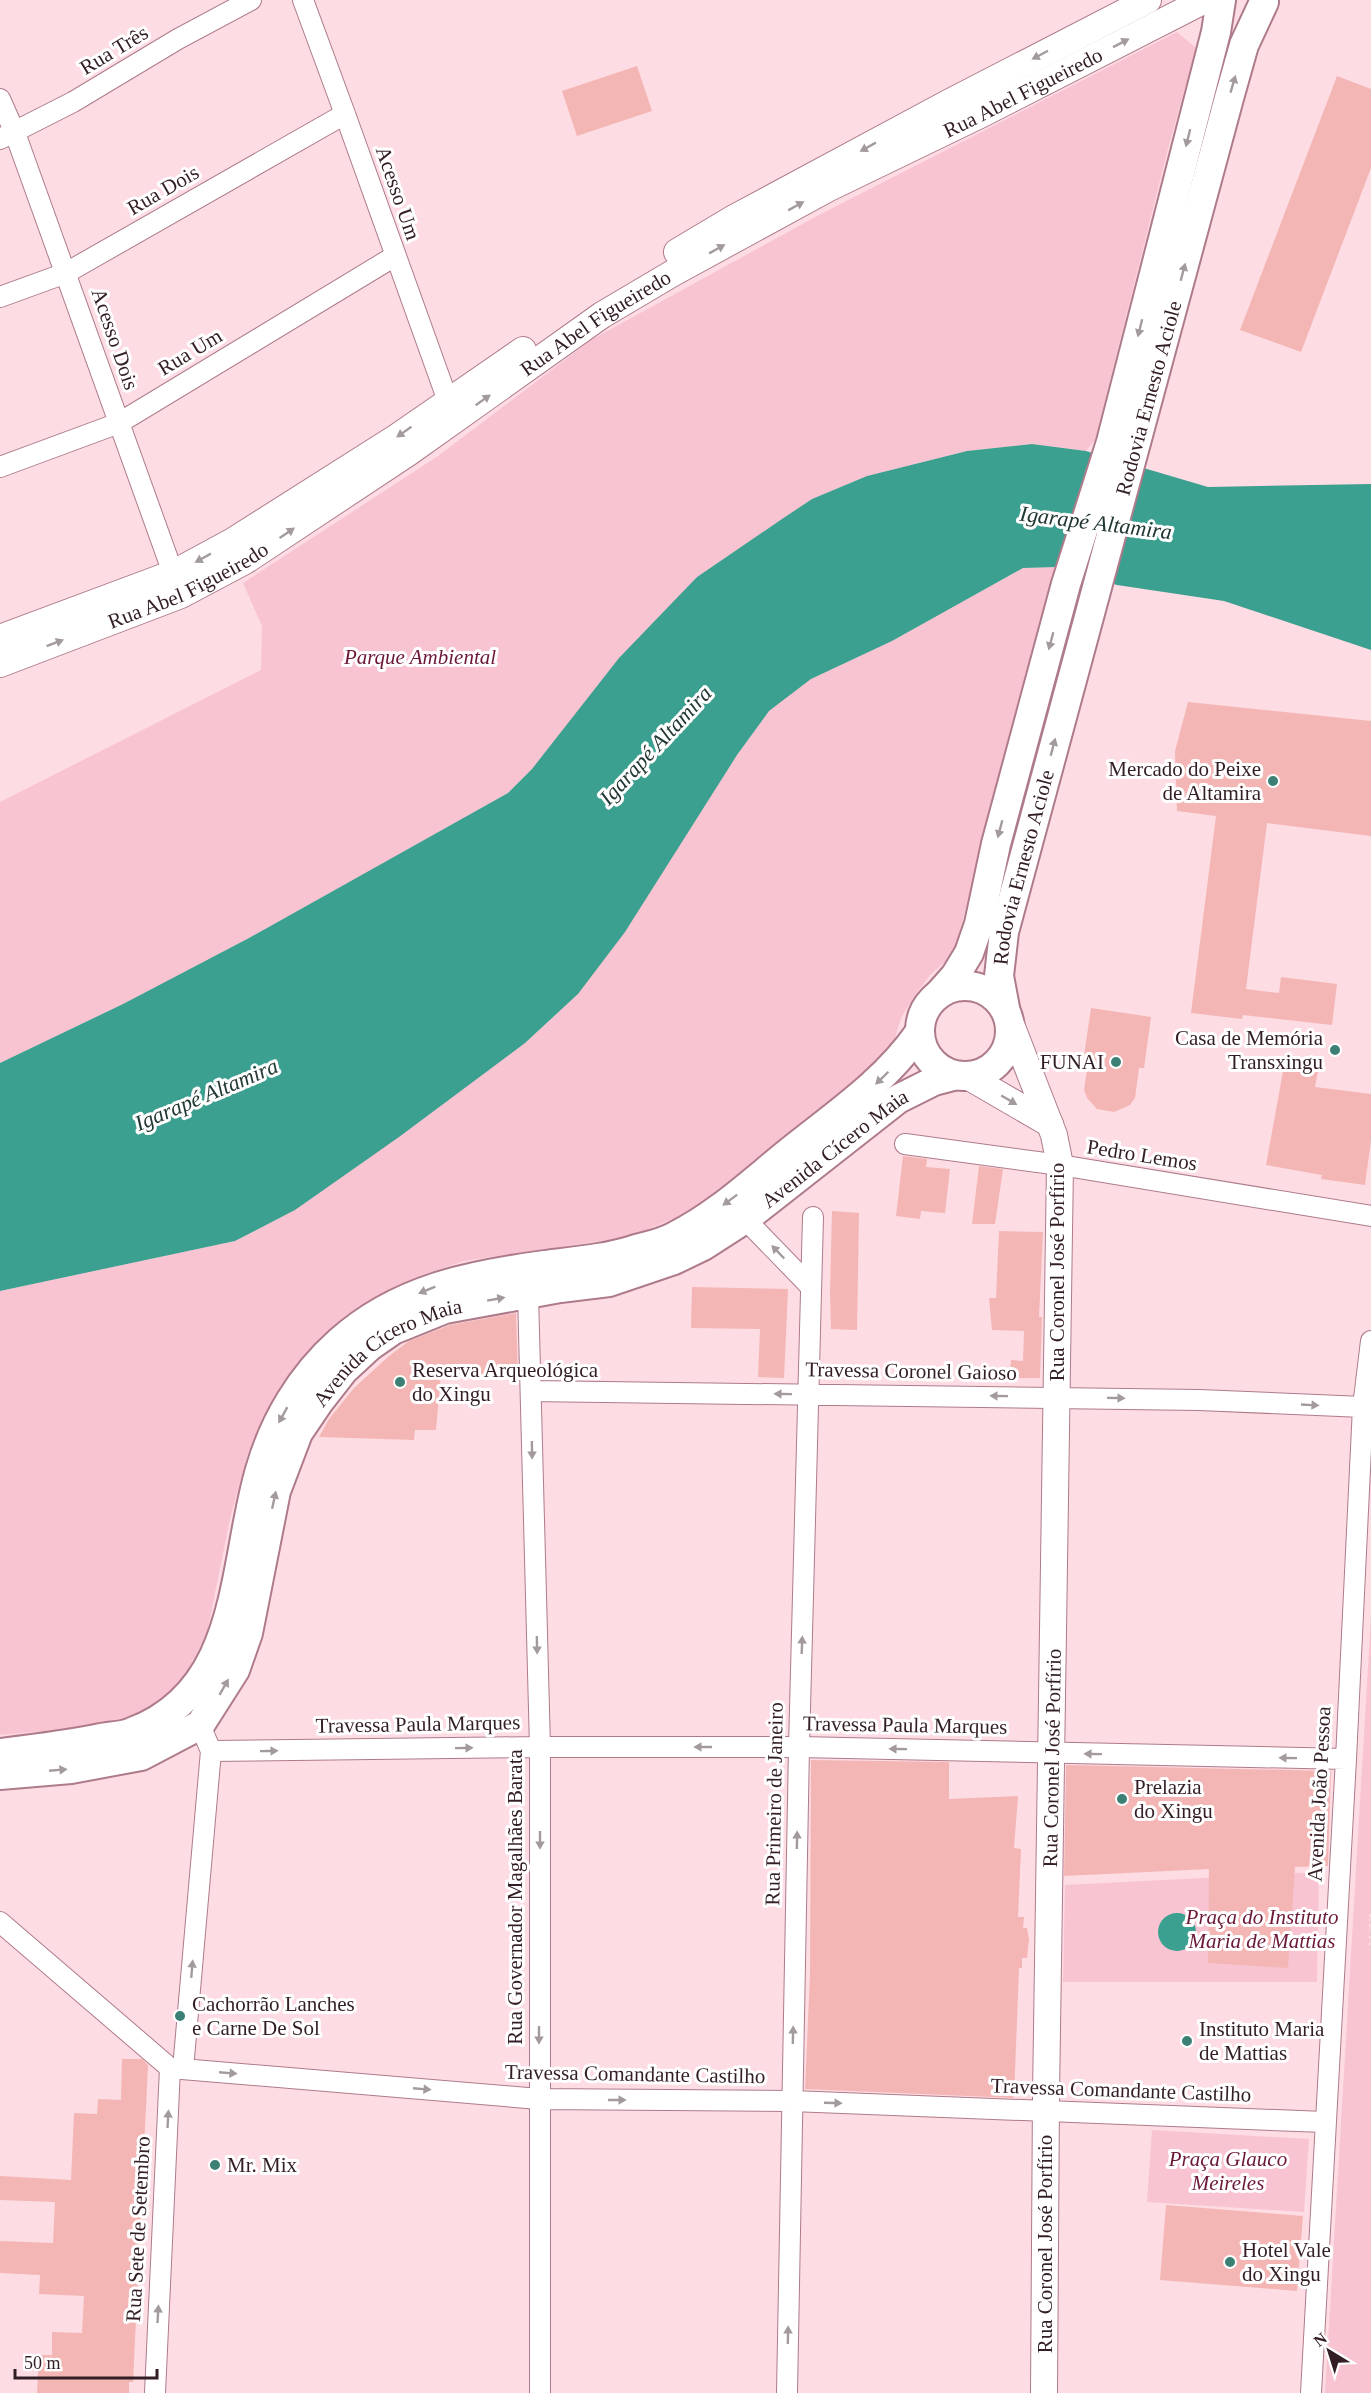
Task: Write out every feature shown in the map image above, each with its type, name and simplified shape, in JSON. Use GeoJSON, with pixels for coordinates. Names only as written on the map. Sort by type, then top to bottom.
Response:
{"type":"FeatureCollection","features":[{"type":"Feature","properties":{"kind":"main road","name":"Rodovia Ernesto Aciole"},"geometry":{"type":"LineString","coordinates":[[1007,1015],[999,976],[1004,932],[1095,591],[1124,446],[1216,32],[1221,0]]}},
{"type":"Feature","properties":{"kind":"main road"},"geometry":{"type":"LineString","coordinates":[[1226,0],[1242,6],[1253,6],[1265,1]]}},
{"type":"Feature","properties":{"kind":"main road","name":"Rodovia Ernesto Aciole"},"geometry":{"type":"LineString","coordinates":[[939,994],[956,976],[969,953],[979,924],[996,844],[1066,584],[1124,446],[1241,56],[1265,1]]}},
{"type":"Feature","properties":{"kind":"main road"},"geometry":{"type":"LineString","coordinates":[[968,986],[982,989],[995,997],[1007,1015],[1010,1037],[1006,1052],[984,1073],[961,1076],[940,1070],[929,1060],[922,1047],[919,1033],[921,1018],[928,1005],[939,994],[953,987],[968,986]]}},
{"type":"Feature","properties":{"kind":"main road","name":"Avenida Cícero Maia"},"geometry":{"type":"LineString","coordinates":[[0,1753],[72,1744],[132,1732],[183,1702],[198,1686],[215,1655],[231,1603],[258,1478],[276,1428],[291,1399],[310,1371],[340,1341],[384,1309],[432,1287],[482,1275],[598,1259],[674,1237],[727,1204],[847,1108],[902,1057],[919,1033]]}},
{"type":"Feature","properties":{"kind":"main road","name":"Avenida Cícero Maia"},"geometry":{"type":"LineString","coordinates":[[0,1775],[71,1768],[141,1756],[200,1725],[217,1700],[238,1661],[248,1633],[276,1491],[298,1433],[344,1370],[370,1346],[393,1330],[445,1309],[609,1282],[644,1272],[703,1246],[745,1219],[898,1099],[934,1081],[961,1076]]}},
{"type":"Feature","properties":{"kind":"street","name":"Rua Três"},"geometry":{"type":"LineString","coordinates":[[8,136],[74,102],[178,39],[251,0]]}},
{"type":"Feature","properties":{"kind":"street","name":"Acesso Um"},"geometry":{"type":"LineString","coordinates":[[303,0],[451,411]]}},
{"type":"Feature","properties":{"kind":"street","name":"Rua Abel Figueiredo"},"geometry":{"type":"LineString","coordinates":[[451,411],[596,301],[735,218],[960,97],[1148,0]]}},
{"type":"Feature","properties":{"kind":"street","name":"Rua Abel Figueiredo"},"geometry":{"type":"LineString","coordinates":[[0,664],[177,584],[233,541],[397,437],[451,411],[602,315],[693,262],[827,189],[980,116],[1205,0]]}},
{"type":"Feature","properties":{"kind":"street","name":"Acesso Dois"},"geometry":{"type":"LineString","coordinates":[[0,99],[8,136],[66,273],[177,584]]}},
{"type":"Feature","properties":{"kind":"street","name":"Rua Dois"},"geometry":{"type":"LineString","coordinates":[[0,297],[66,273],[345,114]]}},
{"type":"Feature","properties":{"kind":"street","name":"Rua Um"},"geometry":{"type":"LineString","coordinates":[[0,468],[119,423],[395,256]]}},
{"type":"Feature","properties":{"kind":"street","name":"Rua Abel Figueiredo"},"geometry":{"type":"LineString","coordinates":[[0,638],[177,584]]}},
{"type":"Feature","properties":{"kind":"street","name":"Rua Coronel José Porfírio"},"geometry":{"type":"LineString","coordinates":[[1007,1015],[1050,1124],[1060,1165],[1044,2393]]}},
{"type":"Feature","properties":{"kind":"street"},"geometry":{"type":"LineString","coordinates":[[961,1076],[1050,1124]]}},
{"type":"Feature","properties":{"kind":"street","name":"Pedro Lemos"},"geometry":{"type":"LineString","coordinates":[[905,1144],[1060,1165],[1371,1216]]}},
{"type":"Feature","properties":{"kind":"street","name":"Rua Primeiro de Janeiro"},"geometry":{"type":"LineString","coordinates":[[787,2393],[799,1747],[813,1217]]}},
{"type":"Feature","properties":{"kind":"street"},"geometry":{"type":"LineString","coordinates":[[745,1219],[810,1286]]}},
{"type":"Feature","properties":{"kind":"street","name":"Rua Governador Magalhães Barata"},"geometry":{"type":"LineString","coordinates":[[528,1294],[540,1747],[540,2393]]}},
{"type":"Feature","properties":{"kind":"street","name":"Avenida João Pessoa"},"geometry":{"type":"LineString","coordinates":[[1311,2393],[1363,1407],[1371,1341]]}},
{"type":"Feature","properties":{"kind":"street","name":"Travessa Coronel Gaioso"},"geometry":{"type":"LineString","coordinates":[[531,1391],[1057,1397],[1363,1407]]}},
{"type":"Feature","properties":{"kind":"street"},"geometry":{"type":"LineString","coordinates":[[200,1725],[211,1751]]}},
{"type":"Feature","properties":{"kind":"street","name":"Travessa Paula Marques"},"geometry":{"type":"LineString","coordinates":[[211,1751],[799,1747],[1346,1759]]}},
{"type":"Feature","properties":{"kind":"street","name":"Rua Sete de Setembro"},"geometry":{"type":"LineString","coordinates":[[155,2393],[176,2068],[211,1751]]}},
{"type":"Feature","properties":{"kind":"street"},"geometry":{"type":"LineString","coordinates":[[0,1922],[176,2068]]}},
{"type":"Feature","properties":{"kind":"street","name":"Travessa Comandante Castilho"},"geometry":{"type":"LineString","coordinates":[[176,2068],[539,2099],[792,2101],[1324,2122]]}},
{"type":"Feature","properties":{"kind":"green space","name":"Parque Ambiental"},"geometry":{"type":"Polygon","coordinates":[[[1177,32],[1196,48],[1168,149],[1095,440],[1086,451],[1032,444],[967,451],[867,476],[812,499],[697,577],[532,769],[508,793],[249,938],[123,1004],[0,1063],[0,802],[261,670],[262,626],[243,583],[438,456],[591,340],[817,216],[1177,32]]]}},
{"type":"Feature","properties":{"kind":"green space"},"geometry":{"type":"Polygon","coordinates":[[[1057,567],[1055,582],[953,955],[930,975],[913,998],[901,1018],[893,1045],[877,1067],[729,1184],[691,1211],[633,1236],[464,1261],[425,1274],[388,1291],[351,1313],[306,1354],[266,1414],[248,1453],[230,1519],[207,1633],[187,1672],[164,1698],[129,1717],[64,1729],[0,1735],[0,1291],[235,1241],[295,1210],[525,1043],[578,994],[737,755],[769,711],[811,679],[892,641],[1023,568],[1057,567]]]}},
{"type":"Feature","properties":{"kind":"green space"},"geometry":{"type":"Polygon","coordinates":[[[1371,1616],[1371,1914],[1369,1915],[1371,1919],[1368,1920],[1371,1924],[1368,1925],[1371,1928],[1368,1931],[1371,1930],[1371,1936],[1367,1937],[1371,1939],[1371,1943],[1367,1944],[1371,1945],[1371,2393],[1325,2393],[1371,1616]]]}},
{"type":"Feature","properties":{"kind":"green space","name":"Praça do Instituto Maria de Mattias"},"geometry":{"type":"Polygon","coordinates":[[[1319,1872],[1317,1982],[1063,1982],[1065,1885],[1319,1872]]]}},
{"type":"Feature","properties":{"kind":"green space","name":"Praça Glauco Meireles"},"geometry":{"type":"Polygon","coordinates":[[[1152,2130],[1309,2139],[1304,2212],[1147,2202],[1152,2130]]]}},
{"type":"Feature","properties":{"kind":"water","name":"Igarapé Altamira"},"geometry":{"type":"Polygon","coordinates":[[[1032,444],[1086,451],[1208,487],[1371,484],[1371,650],[1224,601],[1117,585],[1057,567],[1023,568],[892,641],[811,679],[769,711],[737,755],[625,932],[578,994],[525,1043],[399,1137],[295,1210],[235,1241],[0,1291],[0,1063],[123,1004],[249,938],[508,793],[532,769],[619,658],[697,577],[812,499],[867,476],[967,451],[1032,444]]]}},
{"type":"Feature","properties":{"kind":"water"},"geometry":{"type":"Polygon","coordinates":[[[1177,1913],[1190,1919],[1196,1932],[1190,1945],[1177,1951],[1164,1945],[1158,1932],[1164,1919],[1177,1913]]]}},
{"type":"Feature","properties":{"kind":"building"},"geometry":{"type":"Polygon","coordinates":[[[637,66],[652,111],[577,136],[562,91],[637,66]]]}},
{"type":"Feature","properties":{"kind":"building"},"geometry":{"type":"Polygon","coordinates":[[[1337,76],[1371,89],[1371,168],[1301,352],[1240,330],[1337,76]]]}},
{"type":"Feature","properties":{"kind":"building","name":"Mercado do Peixe de Altamira"},"geometry":{"type":"Polygon","coordinates":[[[1188,702],[1371,721],[1371,836],[1267,823],[1246,989],[1279,993],[1281,977],[1337,984],[1332,1025],[1243,1015],[1242,1019],[1191,1013],[1216,816],[1177,811],[1175,751],[1188,702]]]}},
{"type":"Feature","properties":{"kind":"building","name":"FUNAI"},"geometry":{"type":"Polygon","coordinates":[[[1091,1008],[1151,1017],[1144,1068],[1139,1068],[1135,1098],[1130,1105],[1114,1112],[1097,1109],[1087,1098],[1084,1090],[1089,1057],[1084,1056],[1091,1008]]]}},
{"type":"Feature","properties":{"kind":"building"},"geometry":{"type":"Polygon","coordinates":[[[1286,1055],[1320,1061],[1315,1087],[1371,1094],[1371,1140],[1365,1185],[1321,1179],[1322,1175],[1266,1165],[1286,1055]]]}},
{"type":"Feature","properties":{"kind":"building"},"geometry":{"type":"Polygon","coordinates":[[[903,1156],[927,1159],[926,1167],[950,1169],[945,1213],[921,1211],[920,1219],[896,1216],[903,1156]]]}},
{"type":"Feature","properties":{"kind":"building"},"geometry":{"type":"Polygon","coordinates":[[[979,1166],[1003,1169],[995,1224],[972,1224],[979,1166]]]}},
{"type":"Feature","properties":{"kind":"building"},"geometry":{"type":"Polygon","coordinates":[[[832,1211],[859,1213],[857,1330],[831,1329],[832,1211]]]}},
{"type":"Feature","properties":{"kind":"building"},"geometry":{"type":"Polygon","coordinates":[[[999,1231],[1043,1232],[1039,1317],[1042,1317],[1040,1378],[1010,1378],[1011,1360],[1023,1361],[1024,1331],[992,1330],[989,1298],[996,1298],[999,1231]]]}},
{"type":"Feature","properties":{"kind":"building"},"geometry":{"type":"Polygon","coordinates":[[[692,1287],[788,1289],[784,1378],[758,1377],[760,1329],[691,1328],[692,1287]]]}},
{"type":"Feature","properties":{"kind":"building","name":"Reserva Arqueológica do Xingu"},"geometry":{"type":"Polygon","coordinates":[[[516,1313],[518,1375],[441,1373],[436,1430],[415,1430],[414,1440],[319,1437],[329,1419],[354,1388],[409,1341],[450,1325],[516,1313]]]}},
{"type":"Feature","properties":{"kind":"building"},"geometry":{"type":"Polygon","coordinates":[[[811,1760],[949,1762],[949,1799],[1018,1796],[1014,1848],[1021,1849],[1018,1917],[1024,1917],[1023,1928],[1027,1928],[1029,1939],[1027,1958],[1022,1958],[1022,1968],[1019,1968],[1014,2098],[805,2089],[810,1975],[811,1760]]]}},
{"type":"Feature","properties":{"kind":"building"},"geometry":{"type":"Polygon","coordinates":[[[1066,1765],[1331,1771],[1328,1866],[1295,1867],[1288,1968],[1208,1963],[1209,1869],[1064,1876],[1066,1765]]]}},
{"type":"Feature","properties":{"kind":"building"},"geometry":{"type":"Polygon","coordinates":[[[122,2059],[142,2059],[148,2065],[133,2382],[129,2382],[129,2393],[37,2393],[39,2355],[52,2355],[52,2332],[82,2333],[84,2296],[39,2294],[40,2275],[0,2273],[0,2241],[53,2243],[55,2202],[0,2200],[0,2176],[71,2180],[74,2113],[97,2114],[98,2099],[121,2100],[122,2059]]]}},
{"type":"Feature","properties":{"kind":"building","name":"Hotel Vale do Xingu"},"geometry":{"type":"Polygon","coordinates":[[[1166,2205],[1303,2216],[1297,2291],[1160,2280],[1166,2205]]]}},
{"type":"Feature","properties":{"kind":"place","name":"Mercado do Peixe de Altamira"},"geometry":{"type":"Point","coordinates":[1273,781]}},
{"type":"Feature","properties":{"kind":"place","name":"Casa de Memória Transxingu"},"geometry":{"type":"Point","coordinates":[1335,1050]}},
{"type":"Feature","properties":{"kind":"place","name":"FUNAI"},"geometry":{"type":"Point","coordinates":[1116,1062]}},
{"type":"Feature","properties":{"kind":"place","name":"Reserva Arqueológica do Xingu"},"geometry":{"type":"Point","coordinates":[400,1382]}},
{"type":"Feature","properties":{"kind":"place","name":"Prelazia do Xingu"},"geometry":{"type":"Point","coordinates":[1122,1799]}},
{"type":"Feature","properties":{"kind":"place","name":"Cachorrão Lanches e Carne De Sol"},"geometry":{"type":"Point","coordinates":[180,2016]}},
{"type":"Feature","properties":{"kind":"place","name":"Instituto Maria de Mattias"},"geometry":{"type":"Point","coordinates":[1187,2041]}},
{"type":"Feature","properties":{"kind":"place","name":"Mr. Mix"},"geometry":{"type":"Point","coordinates":[215,2165]}},
{"type":"Feature","properties":{"kind":"place","name":"Hotel Vale do Xingu"},"geometry":{"type":"Point","coordinates":[1230,2262]}}]}
